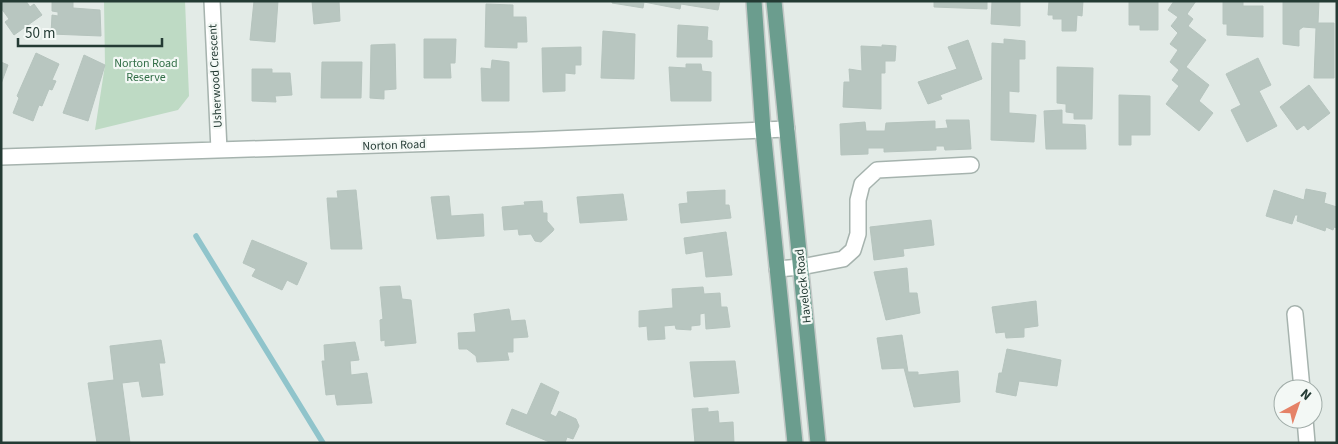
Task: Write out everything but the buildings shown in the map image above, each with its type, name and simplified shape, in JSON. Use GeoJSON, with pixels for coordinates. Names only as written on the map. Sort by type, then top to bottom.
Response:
{"type":"FeatureCollection","features":[{"type":"Feature","properties":{"kind":"main road","name":"Havelock Road"},"geometry":{"type":"LineString","coordinates":[[754,1],[763,130],[795,443]]}},
{"type":"Feature","properties":{"kind":"main road","name":"Havelock Road"},"geometry":{"type":"LineString","coordinates":[[774,1],[818,443]]}},
{"type":"Feature","properties":{"kind":"street","name":"Usherwood Crescent"},"geometry":{"type":"LineString","coordinates":[[212,1],[219,150]]}},
{"type":"Feature","properties":{"kind":"street","name":"Norton Road"},"geometry":{"type":"LineString","coordinates":[[1,157],[533,140],[787,129]]}},
{"type":"Feature","properties":{"kind":"street"},"geometry":{"type":"LineString","coordinates":[[777,269],[801,267],[843,259],[853,250],[858,234],[858,200],[862,184],[877,170],[971,165]]}},
{"type":"Feature","properties":{"kind":"street"},"geometry":{"type":"LineString","coordinates":[[1295,314],[1301,379]]}},
{"type":"Feature","properties":{"kind":"street"},"geometry":{"type":"LineString","coordinates":[[1306,429],[1307,443]]}},
{"type":"Feature","properties":{"kind":"green space","name":"Norton Road Reserve"},"geometry":{"type":"Polygon","coordinates":[[[104,1],[185,1],[189,96],[178,110],[95,130],[105,65],[104,1]]]}},
{"type":"Feature","properties":{"kind":"waterway"},"geometry":{"type":"LineString","coordinates":[[196,236],[323,443]]}}]}
